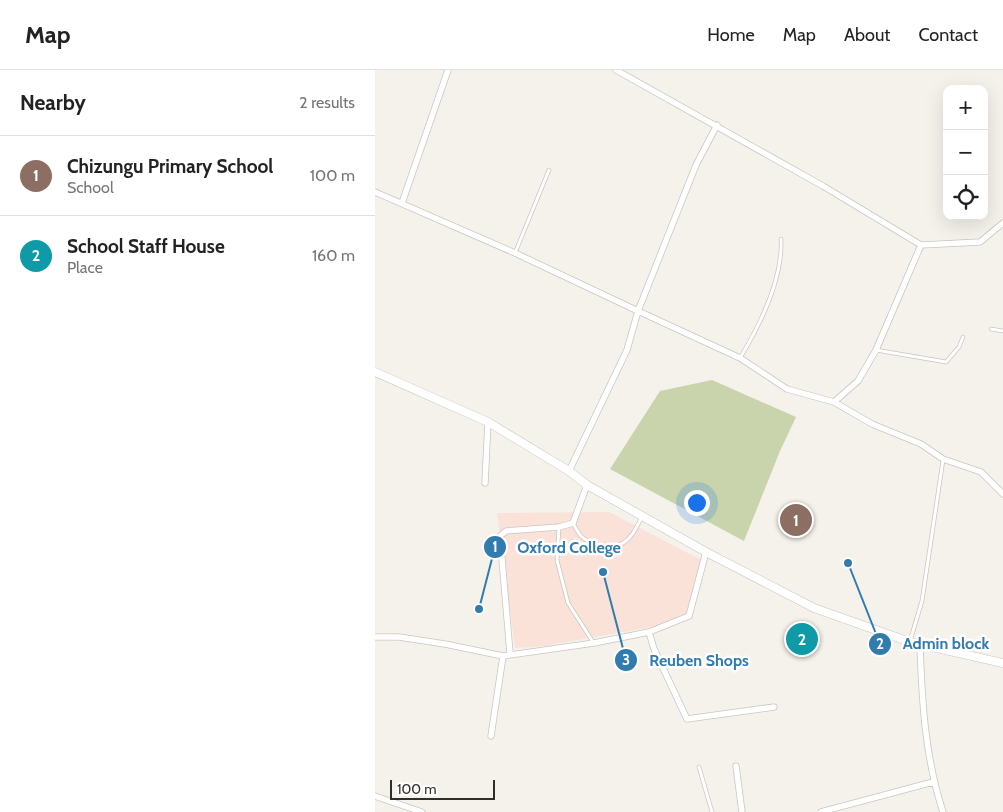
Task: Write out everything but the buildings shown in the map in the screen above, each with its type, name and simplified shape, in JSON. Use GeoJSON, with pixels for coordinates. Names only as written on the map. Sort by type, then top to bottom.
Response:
{"type":"FeatureCollection","features":[{"type":"Feature","properties":{"kind":"street"},"geometry":{"type":"LineString","coordinates":[[402,203],[448,70]]}},
{"type":"Feature","properties":{"kind":"street"},"geometry":{"type":"LineString","coordinates":[[616,70],[717,125],[921,245],[980,242],[1003,223]]}},
{"type":"Feature","properties":{"kind":"street"},"geometry":{"type":"LineString","coordinates":[[569,471],[627,350],[638,311],[696,165],[717,125]]}},
{"type":"Feature","properties":{"kind":"street"},"geometry":{"type":"LineString","coordinates":[[375,192],[456,229],[515,253],[740,358],[787,389],[834,402],[872,424],[921,444],[943,460],[981,472],[1003,494]]}},
{"type":"Feature","properties":{"kind":"street"},"geometry":{"type":"LineString","coordinates":[[834,402],[858,381],[876,350],[921,245]]}},
{"type":"Feature","properties":{"kind":"street"},"geometry":{"type":"LineString","coordinates":[[375,372],[488,422],[569,471],[587,485],[706,552],[814,608],[920,645],[1003,663]]}},
{"type":"Feature","properties":{"kind":"street"},"geometry":{"type":"LineString","coordinates":[[485,483],[488,422]]}},
{"type":"Feature","properties":{"kind":"street"},"geometry":{"type":"LineString","coordinates":[[510,653],[500,536],[506,532],[559,527],[573,523],[587,485]]}},
{"type":"Feature","properties":{"kind":"street"},"geometry":{"type":"LineString","coordinates":[[375,637],[399,637],[436,642],[503,656],[510,653],[594,643],[649,632],[689,616],[706,552]]}},
{"type":"Feature","properties":{"kind":"street"},"geometry":{"type":"LineString","coordinates":[[649,632],[654,649],[687,720],[774,707]]}},
{"type":"Feature","properties":{"kind":"street"},"geometry":{"type":"LineString","coordinates":[[920,645],[923,724],[933,782],[943,812]]}},
{"type":"Feature","properties":{"kind":"street"},"geometry":{"type":"LineString","coordinates":[[491,736],[503,656]]}},
{"type":"Feature","properties":{"kind":"street"},"geometry":{"type":"LineString","coordinates":[[736,766],[742,812]]}},
{"type":"Feature","properties":{"kind":"street"},"geometry":{"type":"LineString","coordinates":[[821,812],[933,782]]}},
{"type":"Feature","properties":{"kind":"street"},"geometry":{"type":"LineString","coordinates":[[375,796],[422,812]]}},
{"type":"Feature","properties":{"kind":"lane"},"geometry":{"type":"LineString","coordinates":[[515,253],[549,170]]}},
{"type":"Feature","properties":{"kind":"lane"},"geometry":{"type":"LineString","coordinates":[[740,358],[761,324],[782,256],[781,239]]}},
{"type":"Feature","properties":{"kind":"lane"},"geometry":{"type":"LineString","coordinates":[[991,329],[1003,331]]}},
{"type":"Feature","properties":{"kind":"lane"},"geometry":{"type":"LineString","coordinates":[[876,350],[946,362],[959,347],[963,337]]}},
{"type":"Feature","properties":{"kind":"lane"},"geometry":{"type":"LineString","coordinates":[[910,642],[922,601],[943,460]]}},
{"type":"Feature","properties":{"kind":"lane"},"geometry":{"type":"LineString","coordinates":[[573,523],[582,537],[598,545],[616,546],[624,543],[632,535],[642,516]]}},
{"type":"Feature","properties":{"kind":"lane"},"geometry":{"type":"LineString","coordinates":[[559,527],[557,560],[568,603],[594,643]]}},
{"type":"Feature","properties":{"kind":"lane"},"geometry":{"type":"LineString","coordinates":[[699,767],[712,812]]}},
{"type":"Feature","properties":{"kind":"shaded area"},"geometry":{"type":"Polygon","coordinates":[[[609,512],[703,561],[690,617],[675,623],[544,646],[515,648],[497,513],[609,512]]]}},
{"type":"Feature","properties":{"kind":"green space"},"geometry":{"type":"Polygon","coordinates":[[[712,380],[796,417],[780,451],[744,541],[610,469],[660,391],[712,380]]]}},
{"type":"Feature","properties":{"kind":"place","name":"Chizungu Primary School"},"geometry":{"type":"Point","coordinates":[796,520]}},
{"type":"Feature","properties":{"kind":"place","name":"Admin block"},"geometry":{"type":"Point","coordinates":[848,563]}},
{"type":"Feature","properties":{"kind":"place","name":"Reuben Shops"},"geometry":{"type":"Point","coordinates":[603,572]}},
{"type":"Feature","properties":{"kind":"place","name":"Oxford College"},"geometry":{"type":"Point","coordinates":[479,609]}},
{"type":"Feature","properties":{"kind":"place","name":"School Staff House"},"geometry":{"type":"Point","coordinates":[802,639]}}]}
